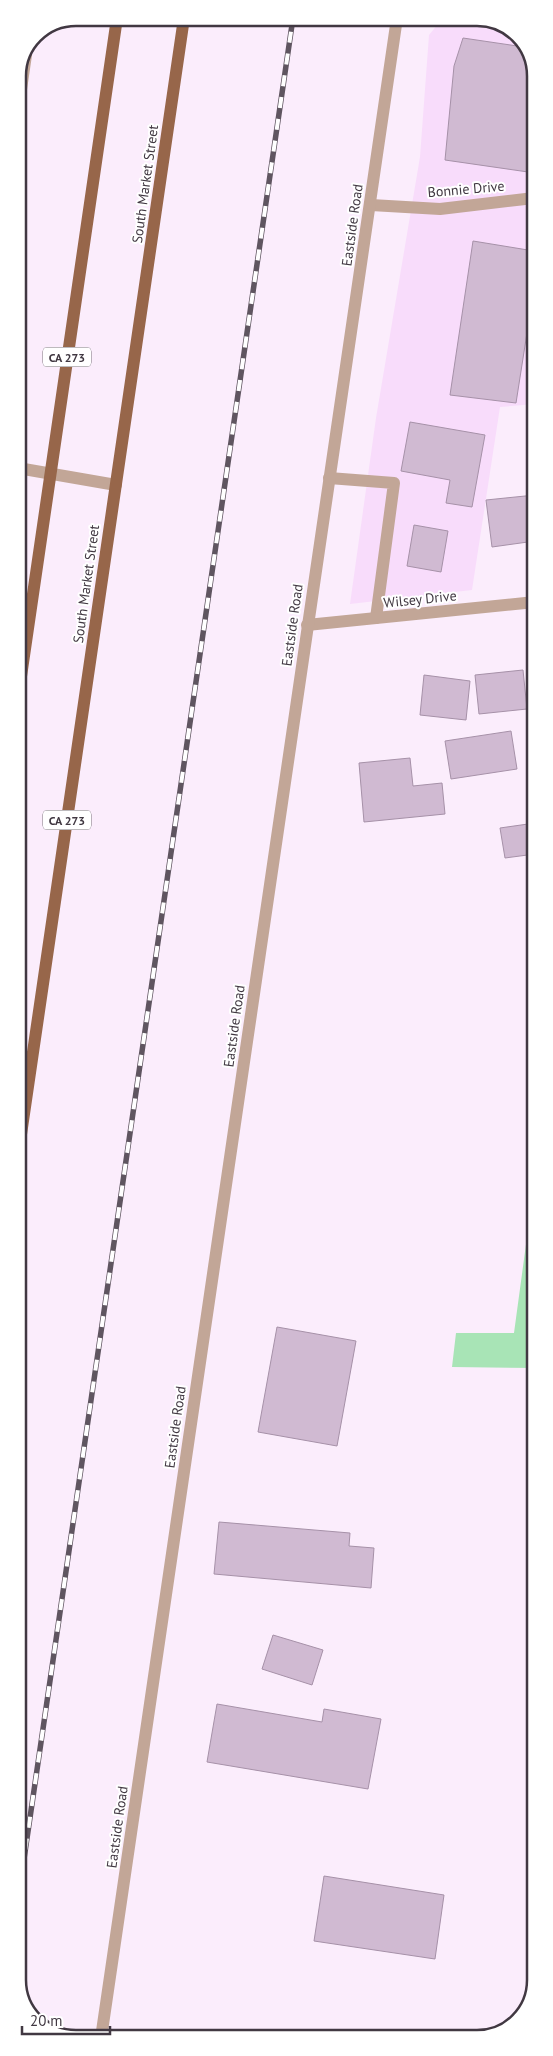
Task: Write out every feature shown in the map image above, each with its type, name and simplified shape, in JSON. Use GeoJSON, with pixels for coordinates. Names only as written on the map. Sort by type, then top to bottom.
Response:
{"type":"FeatureCollection","features":[{"type":"Feature","properties":{"kind":"main road","name":"CA 273"},"geometry":{"type":"LineString","coordinates":[[26,641],[116,26]]}},
{"type":"Feature","properties":{"kind":"main road","name":"South Market Street"},"geometry":{"type":"LineString","coordinates":[[26,1100],[183,26]]}},
{"type":"Feature","properties":{"kind":"street","name":"Eastside Road"},"geometry":{"type":"LineString","coordinates":[[102,2030],[396,26]]}},
{"type":"Feature","properties":{"kind":"street","name":"Bonnie Drive"},"geometry":{"type":"LineString","coordinates":[[370,205],[440,209],[527,199]]}},
{"type":"Feature","properties":{"kind":"street"},"geometry":{"type":"LineString","coordinates":[[26,469],[116,484]]}},
{"type":"Feature","properties":{"kind":"street"},"geometry":{"type":"LineString","coordinates":[[329,478],[394,483],[376,618]]}},
{"type":"Feature","properties":{"kind":"street","name":"Wilsey Drive"},"geometry":{"type":"LineString","coordinates":[[307,625],[527,603]]}},
{"type":"Feature","properties":{"kind":"shaded area"},"geometry":{"type":"Polygon","coordinates":[[[436,26],[480,26],[490,28],[505,35],[514,43],[520,51],[526,67],[527,405],[500,407],[472,590],[350,604],[376,418],[420,157],[429,35],[436,26]]]}},
{"type":"Feature","properties":{"kind":"green space"},"geometry":{"type":"Polygon","coordinates":[[[527,1237],[527,1368],[452,1367],[456,1333],[514,1333],[527,1237]]]}},
{"type":"Feature","properties":{"kind":"building"},"geometry":{"type":"Polygon","coordinates":[[[463,38],[516,46],[520,51],[527,76],[527,172],[445,160],[454,66],[463,38]]]}},
{"type":"Feature","properties":{"kind":"building"},"geometry":{"type":"Polygon","coordinates":[[[473,241],[527,250],[527,333],[516,403],[450,395],[473,241]]]}},
{"type":"Feature","properties":{"kind":"building"},"geometry":{"type":"Polygon","coordinates":[[[410,422],[485,435],[472,507],[446,503],[450,480],[401,471],[410,422]]]}},
{"type":"Feature","properties":{"kind":"building"},"geometry":{"type":"Polygon","coordinates":[[[527,496],[527,542],[492,547],[486,500],[527,496]]]}},
{"type":"Feature","properties":{"kind":"building"},"geometry":{"type":"Polygon","coordinates":[[[414,525],[448,531],[441,572],[407,566],[414,525]]]}},
{"type":"Feature","properties":{"kind":"building"},"geometry":{"type":"Polygon","coordinates":[[[523,670],[527,709],[479,714],[475,675],[523,670]]]}},
{"type":"Feature","properties":{"kind":"building"},"geometry":{"type":"Polygon","coordinates":[[[424,675],[470,681],[466,720],[420,715],[424,675]]]}},
{"type":"Feature","properties":{"kind":"building"},"geometry":{"type":"Polygon","coordinates":[[[511,731],[517,769],[451,779],[445,741],[511,731]]]}},
{"type":"Feature","properties":{"kind":"building"},"geometry":{"type":"Polygon","coordinates":[[[410,758],[413,786],[442,783],[445,814],[364,822],[359,763],[410,758]]]}},
{"type":"Feature","properties":{"kind":"building"},"geometry":{"type":"Polygon","coordinates":[[[527,824],[527,855],[505,858],[500,828],[527,824]]]}},
{"type":"Feature","properties":{"kind":"building"},"geometry":{"type":"Polygon","coordinates":[[[277,1327],[356,1341],[337,1446],[258,1432],[277,1327]]]}},
{"type":"Feature","properties":{"kind":"building"},"geometry":{"type":"Polygon","coordinates":[[[219,1522],[350,1533],[349,1546],[374,1548],[371,1588],[214,1574],[219,1522]]]}},
{"type":"Feature","properties":{"kind":"building"},"geometry":{"type":"Polygon","coordinates":[[[273,1635],[323,1650],[312,1685],[262,1669],[273,1635]]]}},
{"type":"Feature","properties":{"kind":"building"},"geometry":{"type":"Polygon","coordinates":[[[217,1704],[322,1722],[324,1709],[381,1719],[368,1789],[207,1762],[217,1704]]]}},
{"type":"Feature","properties":{"kind":"building"},"geometry":{"type":"Polygon","coordinates":[[[324,1876],[444,1895],[435,1959],[314,1941],[324,1876]]]}},
{"type":"Feature","properties":{"kind":"railway"},"geometry":{"type":"LineString","coordinates":[[26,1845],[292,26]]}}]}
